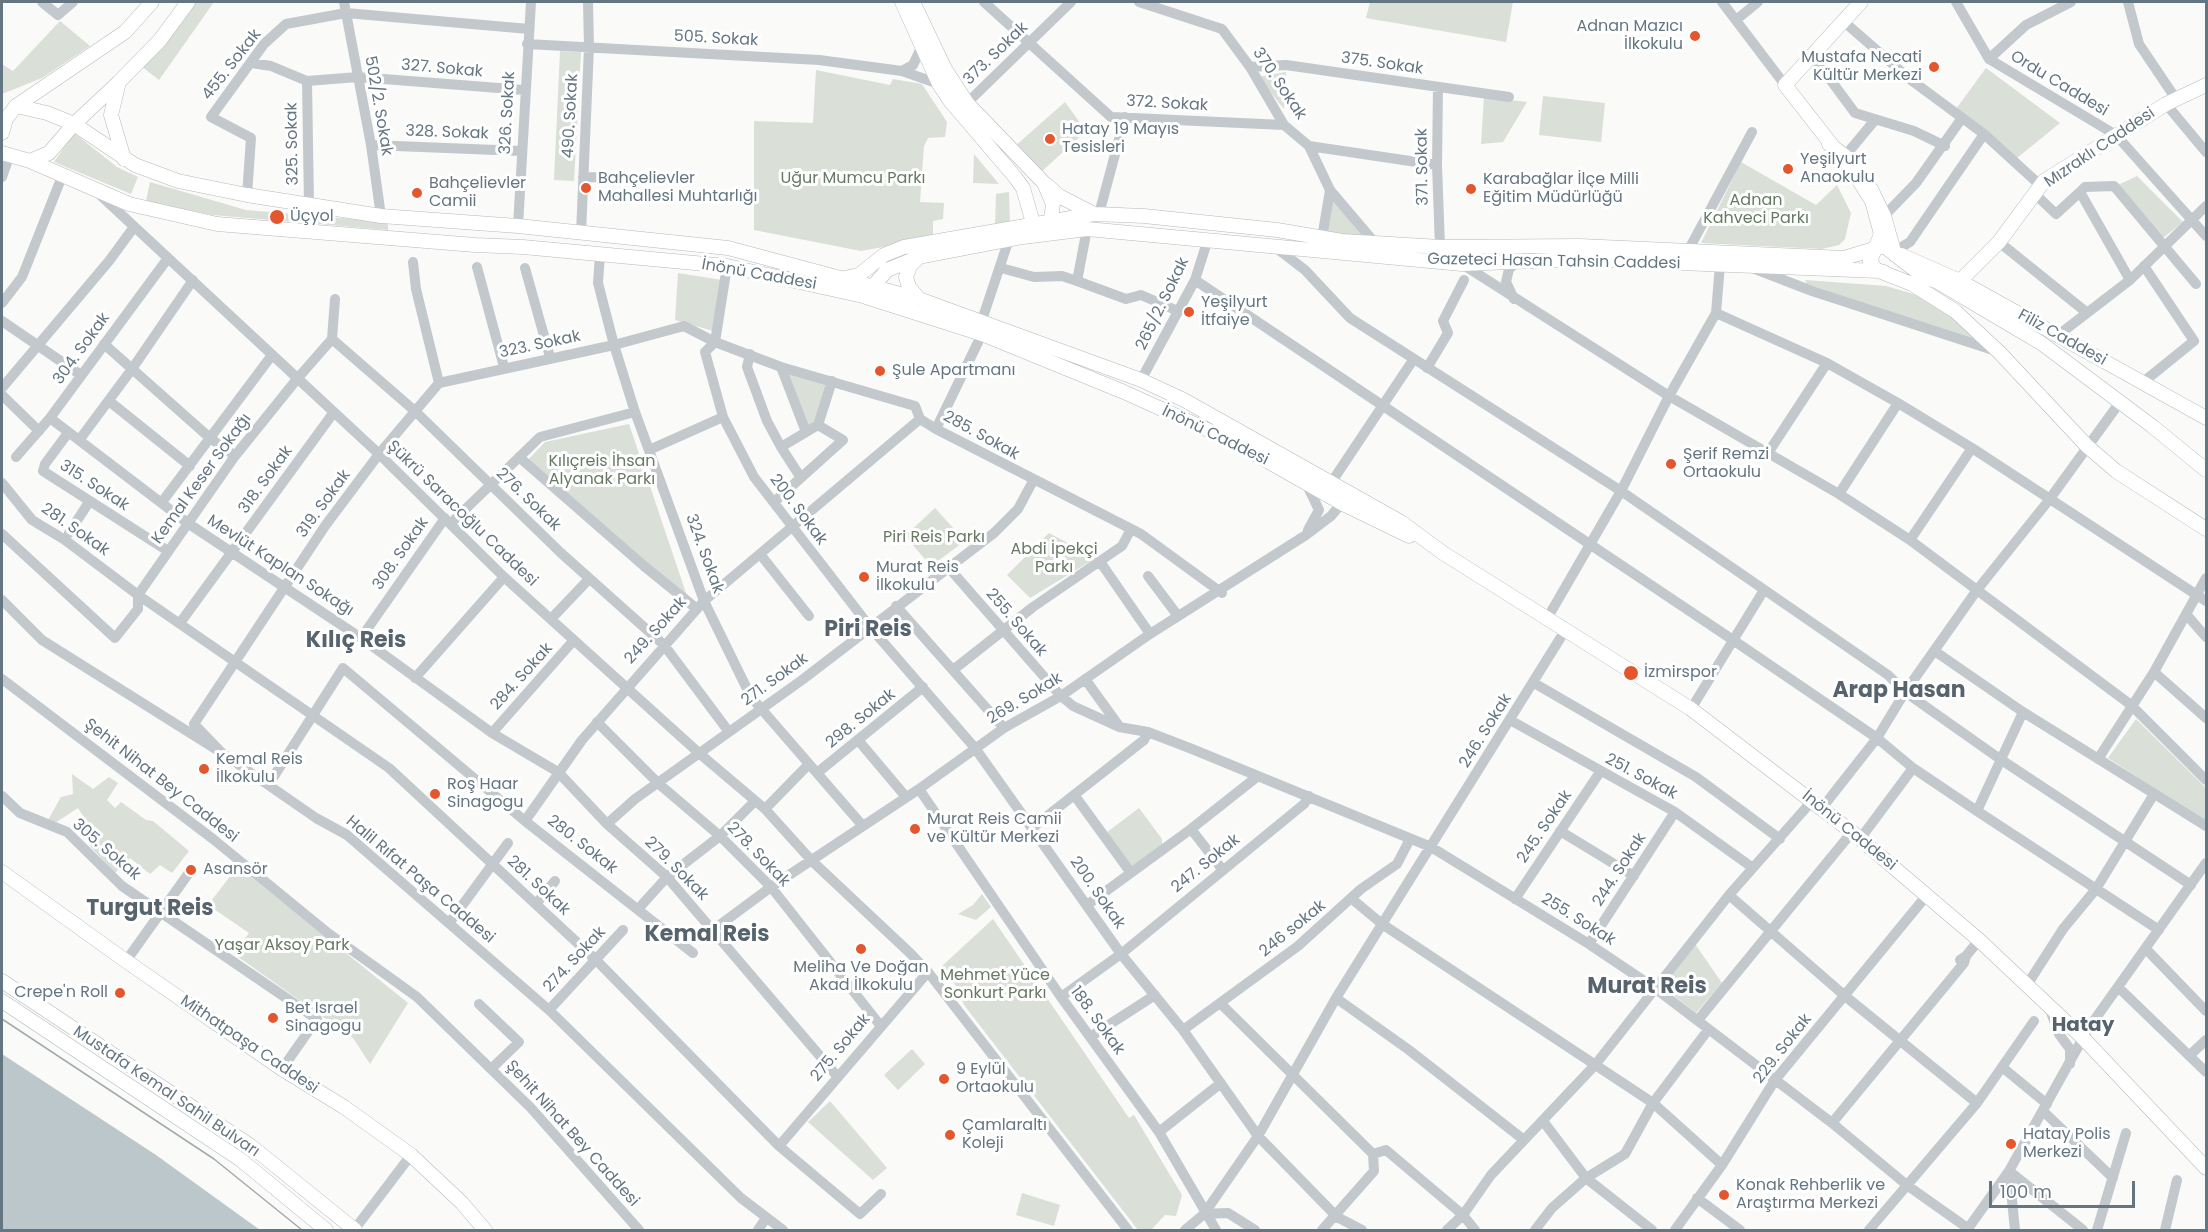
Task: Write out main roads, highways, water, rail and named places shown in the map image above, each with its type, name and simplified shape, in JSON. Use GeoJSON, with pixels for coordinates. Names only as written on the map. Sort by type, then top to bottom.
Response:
{"type":"FeatureCollection","features":[{"type":"Feature","properties":{"kind":"main road"},"geometry":{"type":"LineString","coordinates":[[3,145],[6,119],[16,106],[125,32],[152,2]]}},
{"type":"Feature","properties":{"kind":"main road"},"geometry":{"type":"LineString","coordinates":[[30,161],[49,153],[74,124],[160,40],[188,2]]}},
{"type":"Feature","properties":{"kind":"main road"},"geometry":{"type":"LineString","coordinates":[[902,2],[939,84],[951,102],[1023,188],[1031,218],[1048,227],[1053,204],[1044,183]]}},
{"type":"Feature","properties":{"kind":"main road"},"geometry":{"type":"LineString","coordinates":[[913,2],[945,69],[967,103],[1059,196],[1096,214]]}},
{"type":"Feature","properties":{"kind":"main road"},"geometry":{"type":"LineString","coordinates":[[1829,144],[1845,156],[1871,189],[1882,219],[1893,252],[1894,264],[1888,271],[1879,271],[1870,261],[1871,253],[1876,248],[1881,234],[1882,219],[1856,176],[1829,144],[1785,85],[1842,20],[1861,2]]}},
{"type":"Feature","properties":{"kind":"main road"},"geometry":{"type":"LineString","coordinates":[[119,82],[111,115],[124,159]]}},
{"type":"Feature","properties":{"kind":"main road","name":"Mızraklı Caddesi"},"geometry":{"type":"LineString","coordinates":[[1960,281],[1999,242],[2038,190],[2116,135],[2171,101],[2206,86]]}},
{"type":"Feature","properties":{"kind":"main road","name":"İnönü Caddesi"},"geometry":{"type":"LineString","coordinates":[[16,106],[47,113],[74,124],[124,159],[178,181],[309,206],[381,216],[518,226],[728,248],[844,278],[982,328],[1141,380],[1184,400],[1330,483],[1346,498]]}},
{"type":"Feature","properties":{"kind":"main road","name":"İnönü Caddesi"},"geometry":{"type":"LineString","coordinates":[[3,145],[30,161],[129,204],[217,224],[727,266],[919,298],[1232,441],[1306,483],[1346,498],[1443,553],[1691,709],[1856,835],[1979,940],[2083,1038],[2206,1168]]}},
{"type":"Feature","properties":{"kind":"main road","name":"Gazeteci Hasan Tahsin Caddesi"},"geometry":{"type":"LineString","coordinates":[[867,288],[887,270],[919,257],[1009,239],[1096,214],[1144,216],[1233,225],[1322,238],[1440,247],[1689,249],[1834,258],[1876,248]]}},
{"type":"Feature","properties":{"kind":"main road"},"geometry":{"type":"LineString","coordinates":[[844,278],[859,275],[884,255],[904,247],[1018,226],[1031,218]]}},
{"type":"Feature","properties":{"kind":"main road"},"geometry":{"type":"LineString","coordinates":[[1854,255],[1866,244],[1882,219]]}},
{"type":"Feature","properties":{"kind":"main road","name":"Gazeteci Hasan Tahsin Caddesi"},"geometry":{"type":"LineString","coordinates":[[1048,227],[1208,239],[1462,264],[1581,259],[1879,271],[1912,284],[1955,311],[1999,352],[2086,446],[2116,471],[2206,529]]}},
{"type":"Feature","properties":{"kind":"main road"},"geometry":{"type":"LineString","coordinates":[[1876,248],[1887,247],[1905,265],[2041,343],[2206,470]]}},
{"type":"Feature","properties":{"kind":"main road"},"geometry":{"type":"LineString","coordinates":[[1893,252],[1960,281]]}},
{"type":"Feature","properties":{"kind":"main road"},"geometry":{"type":"LineString","coordinates":[[919,257],[910,266],[906,277],[909,287],[919,298]]}},
{"type":"Feature","properties":{"kind":"main road"},"geometry":{"type":"LineString","coordinates":[[867,288],[872,266]]}},
{"type":"Feature","properties":{"kind":"main road","name":"Filiz Caddesi"},"geometry":{"type":"LineString","coordinates":[[1912,284],[1960,281],[2206,418]]}},
{"type":"Feature","properties":{"kind":"main road","name":"Mithatpaşa Caddesi"},"geometry":{"type":"LineString","coordinates":[[2,872],[282,1069],[345,1107],[411,1155],[462,1203],[485,1230]]}},
{"type":"Feature","properties":{"kind":"main road","name":"Mustafa Kemal Sahil Bulvarı"},"geometry":{"type":"LineString","coordinates":[[2,981],[242,1140],[355,1230]]}},
{"type":"Feature","properties":{"kind":"main road","name":"Mustafa Kemal Sahil Bulvarı"},"geometry":{"type":"LineString","coordinates":[[2,1001],[241,1160],[326,1230]]}},
{"type":"Feature","properties":{"kind":"tram line"},"geometry":{"type":"LineString","coordinates":[[2,1019],[214,1159],[302,1230]]}},
{"type":"Feature","properties":{"kind":"place","name":"Adnan Mazıcı İlkokulu"},"geometry":{"type":"Point","coordinates":[1695,36]}},
{"type":"Feature","properties":{"kind":"place","name":"Mustafa Necati Kültür Merkezi"},"geometry":{"type":"Point","coordinates":[1934,67]}},
{"type":"Feature","properties":{"kind":"place","name":"Hatay 19 Mayıs Tesisleri"},"geometry":{"type":"Point","coordinates":[1050,139]}},
{"type":"Feature","properties":{"kind":"place","name":"Yeşilyurt Anaokulu"},"geometry":{"type":"Point","coordinates":[1788,169]}},
{"type":"Feature","properties":{"kind":"place","name":"Bahçelievler Mahallesi Muhtarlığı"},"geometry":{"type":"Point","coordinates":[586,188]}},
{"type":"Feature","properties":{"kind":"place","name":"Karabağlar İlçe Milli Eğitim Müdürlüğü"},"geometry":{"type":"Point","coordinates":[1471,189]}},
{"type":"Feature","properties":{"kind":"place","name":"Bahçelievler Camii"},"geometry":{"type":"Point","coordinates":[417,193]}},
{"type":"Feature","properties":{"kind":"place","name":"Üçyol"},"geometry":{"type":"Point","coordinates":[277,217]}},
{"type":"Feature","properties":{"kind":"place","name":"Yeşilyurt İtfaiye"},"geometry":{"type":"Point","coordinates":[1189,312]}},
{"type":"Feature","properties":{"kind":"place","name":"Şule Apartmanı"},"geometry":{"type":"Point","coordinates":[880,371]}},
{"type":"Feature","properties":{"kind":"place","name":"Şerif Remzi Ortaokulu"},"geometry":{"type":"Point","coordinates":[1671,464]}},
{"type":"Feature","properties":{"kind":"place","name":"Murat Reis İlkokulu"},"geometry":{"type":"Point","coordinates":[864,577]}},
{"type":"Feature","properties":{"kind":"place","name":"İzmirspor"},"geometry":{"type":"Point","coordinates":[1631,673]}},
{"type":"Feature","properties":{"kind":"place","name":"Kemal Reis İlkokulu"},"geometry":{"type":"Point","coordinates":[204,769]}},
{"type":"Feature","properties":{"kind":"place","name":"Roş Haar Sinagogu"},"geometry":{"type":"Point","coordinates":[435,794]}},
{"type":"Feature","properties":{"kind":"place","name":"Murat Reis Camii ve Kültür Merkezi"},"geometry":{"type":"Point","coordinates":[915,829]}},
{"type":"Feature","properties":{"kind":"place","name":"Asansör"},"geometry":{"type":"Point","coordinates":[191,870]}},
{"type":"Feature","properties":{"kind":"place","name":"Meliha Ve Doğan Akad İlkokulu"},"geometry":{"type":"Point","coordinates":[861,949]}},
{"type":"Feature","properties":{"kind":"place","name":"Crepe'n Roll"},"geometry":{"type":"Point","coordinates":[120,993]}},
{"type":"Feature","properties":{"kind":"place","name":"Bet Israel Sinagogu"},"geometry":{"type":"Point","coordinates":[273,1018]}},
{"type":"Feature","properties":{"kind":"place","name":"9 Eylül Ortaokulu"},"geometry":{"type":"Point","coordinates":[944,1079]}},
{"type":"Feature","properties":{"kind":"place","name":"Çamlaraltı Koleji"},"geometry":{"type":"Point","coordinates":[950,1135]}},
{"type":"Feature","properties":{"kind":"place","name":"Hatay Polis Merkezi"},"geometry":{"type":"Point","coordinates":[2011,1144]}},
{"type":"Feature","properties":{"kind":"place","name":"Konak Rehberlik ve Araştırma Merkezi"},"geometry":{"type":"Point","coordinates":[1724,1195]}},
{"type":"Feature","properties":{"kind":"district","name":"Piri Reis"},"geometry":{"type":"Point","coordinates":[868,630]}},
{"type":"Feature","properties":{"kind":"district","name":"Kılıç Reis"},"geometry":{"type":"Point","coordinates":[356,641]}},
{"type":"Feature","properties":{"kind":"district","name":"Arap Hasan"},"geometry":{"type":"Point","coordinates":[1899,691]}},
{"type":"Feature","properties":{"kind":"district","name":"Turgut Reis"},"geometry":{"type":"Point","coordinates":[150,909]}},
{"type":"Feature","properties":{"kind":"district","name":"Kemal Reis"},"geometry":{"type":"Point","coordinates":[707,935]}},
{"type":"Feature","properties":{"kind":"district","name":"Murat Reis"},"geometry":{"type":"Point","coordinates":[1647,987]}},
{"type":"Feature","properties":{"kind":"district","name":"Hatay"},"geometry":{"type":"Point","coordinates":[2083,1026]}},
{"type":"Feature","properties":{"kind":"park label","name":"Uğur Mumcu Parkı"},"geometry":{"type":"Point","coordinates":[853,179]}},
{"type":"Feature","properties":{"kind":"park label","name":"Adnan Kahveci Parkı"},"geometry":{"type":"Point","coordinates":[1756,210]}},
{"type":"Feature","properties":{"kind":"park label","name":"Kılıçreis İhsan Alyanak Parkı"},"geometry":{"type":"Point","coordinates":[602,471]}},
{"type":"Feature","properties":{"kind":"park label","name":"Piri Reis Parkı"},"geometry":{"type":"Point","coordinates":[934,538]}},
{"type":"Feature","properties":{"kind":"park label","name":"Abdi İpekçi Parkı"},"geometry":{"type":"Point","coordinates":[1054,559]}},
{"type":"Feature","properties":{"kind":"park label","name":"Yaşar Aksoy Park"},"geometry":{"type":"Point","coordinates":[282,946]}},
{"type":"Feature","properties":{"kind":"park label","name":"Mehmet Yüce Sonkurt Parkı"},"geometry":{"type":"Point","coordinates":[995,985]}}]}
